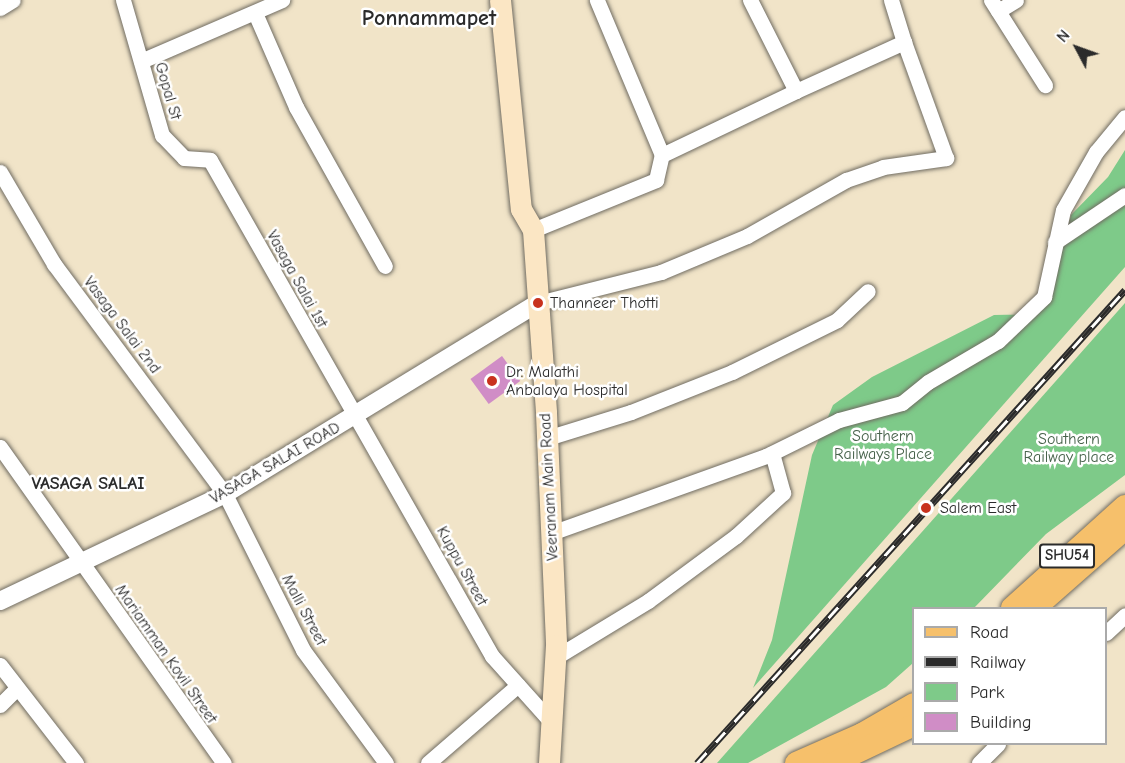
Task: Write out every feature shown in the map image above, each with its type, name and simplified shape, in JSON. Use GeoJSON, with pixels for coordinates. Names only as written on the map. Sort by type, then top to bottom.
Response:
{"type":"FeatureCollection","features":[{"type":"Feature","properties":{"kind":"main road","name":"Veeranam Main Road"},"geometry":{"type":"LineString","coordinates":[[500,0],[521,209],[533,230],[547,438],[556,657],[549,763]]}},
{"type":"Feature","properties":{"kind":"main road","name":"SHU54"},"geometry":{"type":"LineString","coordinates":[[1014,607],[1125,506]]}},
{"type":"Feature","properties":{"kind":"main road","name":"SHU54"},"geometry":{"type":"LineString","coordinates":[[1037,607],[1125,529]]}},
{"type":"Feature","properties":{"kind":"main road"},"geometry":{"type":"LineString","coordinates":[[796,763],[862,734],[912,705]]}},
{"type":"Feature","properties":{"kind":"main road"},"geometry":{"type":"LineString","coordinates":[[834,763],[912,727]]}},
{"type":"Feature","properties":{"kind":"street"},"geometry":{"type":"LineString","coordinates":[[0,8],[13,0]]}},
{"type":"Feature","properties":{"kind":"street","name":"Gopal St"},"geometry":{"type":"LineString","coordinates":[[123,0],[162,135],[171,148],[184,158],[210,160]]}},
{"type":"Feature","properties":{"kind":"street"},"geometry":{"type":"LineString","coordinates":[[141,61],[282,0]]}},
{"type":"Feature","properties":{"kind":"street"},"geometry":{"type":"LineString","coordinates":[[533,230],[656,180],[662,155],[597,0]]}},
{"type":"Feature","properties":{"kind":"street"},"geometry":{"type":"LineString","coordinates":[[750,0],[796,91]]}},
{"type":"Feature","properties":{"kind":"street"},"geometry":{"type":"LineString","coordinates":[[538,303],[661,272],[747,236],[846,180],[883,167],[946,158],[891,0]]}},
{"type":"Feature","properties":{"kind":"street"},"geometry":{"type":"LineString","coordinates":[[1016,0],[994,6],[1045,85]]}},
{"type":"Feature","properties":{"kind":"street"},"geometry":{"type":"LineString","coordinates":[[255,12],[296,107],[385,266]]}},
{"type":"Feature","properties":{"kind":"street"},"geometry":{"type":"LineString","coordinates":[[662,155],[904,42]]}},
{"type":"Feature","properties":{"kind":"street"},"geometry":{"type":"LineString","coordinates":[[551,533],[772,453],[839,420],[902,403],[928,382],[998,340],[1044,297],[1063,210],[1096,152],[1125,117]]}},
{"type":"Feature","properties":{"kind":"street","name":"Vasaga Salai 1st"},"geometry":{"type":"LineString","coordinates":[[210,160],[357,414]]}},
{"type":"Feature","properties":{"kind":"street","name":"Vasaga Salai 2nd"},"geometry":{"type":"LineString","coordinates":[[0,172],[54,264],[225,494]]}},
{"type":"Feature","properties":{"kind":"street"},"geometry":{"type":"LineString","coordinates":[[1055,242],[1125,195]]}},
{"type":"Feature","properties":{"kind":"street"},"geometry":{"type":"LineString","coordinates":[[547,438],[632,412],[732,372],[837,320],[868,291]]}},
{"type":"Feature","properties":{"kind":"street","name":"VASAGA SALAI ROAD"},"geometry":{"type":"LineString","coordinates":[[0,601],[81,565],[225,494],[538,303]]}},
{"type":"Feature","properties":{"kind":"street","name":"Kuppu Street"},"geometry":{"type":"LineString","coordinates":[[357,414],[492,656],[552,723]]}},
{"type":"Feature","properties":{"kind":"street","name":"Mariamman Kovil Street"},"geometry":{"type":"LineString","coordinates":[[0,447],[81,565],[224,763]]}},
{"type":"Feature","properties":{"kind":"street"},"geometry":{"type":"LineString","coordinates":[[556,657],[648,601],[736,536],[783,493],[772,453]]}},
{"type":"Feature","properties":{"kind":"street","name":"Malli Street"},"geometry":{"type":"LineString","coordinates":[[225,494],[303,650],[386,763]]}},
{"type":"Feature","properties":{"kind":"street"},"geometry":{"type":"LineString","coordinates":[[1107,632],[1125,615]]}},
{"type":"Feature","properties":{"kind":"street"},"geometry":{"type":"LineString","coordinates":[[0,665],[16,689],[76,763]]}},
{"type":"Feature","properties":{"kind":"street"},"geometry":{"type":"LineString","coordinates":[[428,763],[518,685]]}},
{"type":"Feature","properties":{"kind":"street"},"geometry":{"type":"LineString","coordinates":[[0,705],[16,689]]}},
{"type":"Feature","properties":{"kind":"street"},"geometry":{"type":"LineString","coordinates":[[980,763],[997,745]]}},
{"type":"Feature","properties":{"kind":"green space","name":"Southern Railways Place"},"geometry":{"type":"Polygon","coordinates":[[[1125,150],[1125,267],[753,688],[772,640],[812,455],[833,405],[872,377],[994,315],[1035,314],[1060,258],[1071,215],[1108,177],[1125,150]]]}},
{"type":"Feature","properties":{"kind":"green space","name":"Southern Railway place"},"geometry":{"type":"Polygon","coordinates":[[[1125,303],[1125,475],[1046,534],[975,607],[912,607],[912,664],[886,687],[748,763],[717,763],[1125,303]]]}},
{"type":"Feature","properties":{"kind":"building"},"geometry":{"type":"Polygon","coordinates":[[[502,356],[520,381],[489,404],[470,379],[502,356]]]}},
{"type":"Feature","properties":{"kind":"railway"},"geometry":{"type":"LineString","coordinates":[[697,763],[1125,290]]}},
{"type":"Feature","properties":{"kind":"place","name":"Thanneer Thotti"},"geometry":{"type":"Point","coordinates":[538,303]}},
{"type":"Feature","properties":{"kind":"place","name":"Dr. Malathi Anbalaya Hospital"},"geometry":{"type":"Point","coordinates":[492,381]}},
{"type":"Feature","properties":{"kind":"place","name":"Salem East"},"geometry":{"type":"Point","coordinates":[926,508]}},
{"type":"Feature","properties":{"kind":"district","name":"Ponnammapet"},"geometry":{"type":"Point","coordinates":[429,19]}},
{"type":"Feature","properties":{"kind":"district","name":"VASAGA SALAI"},"geometry":{"type":"Point","coordinates":[88,484]}}]}
